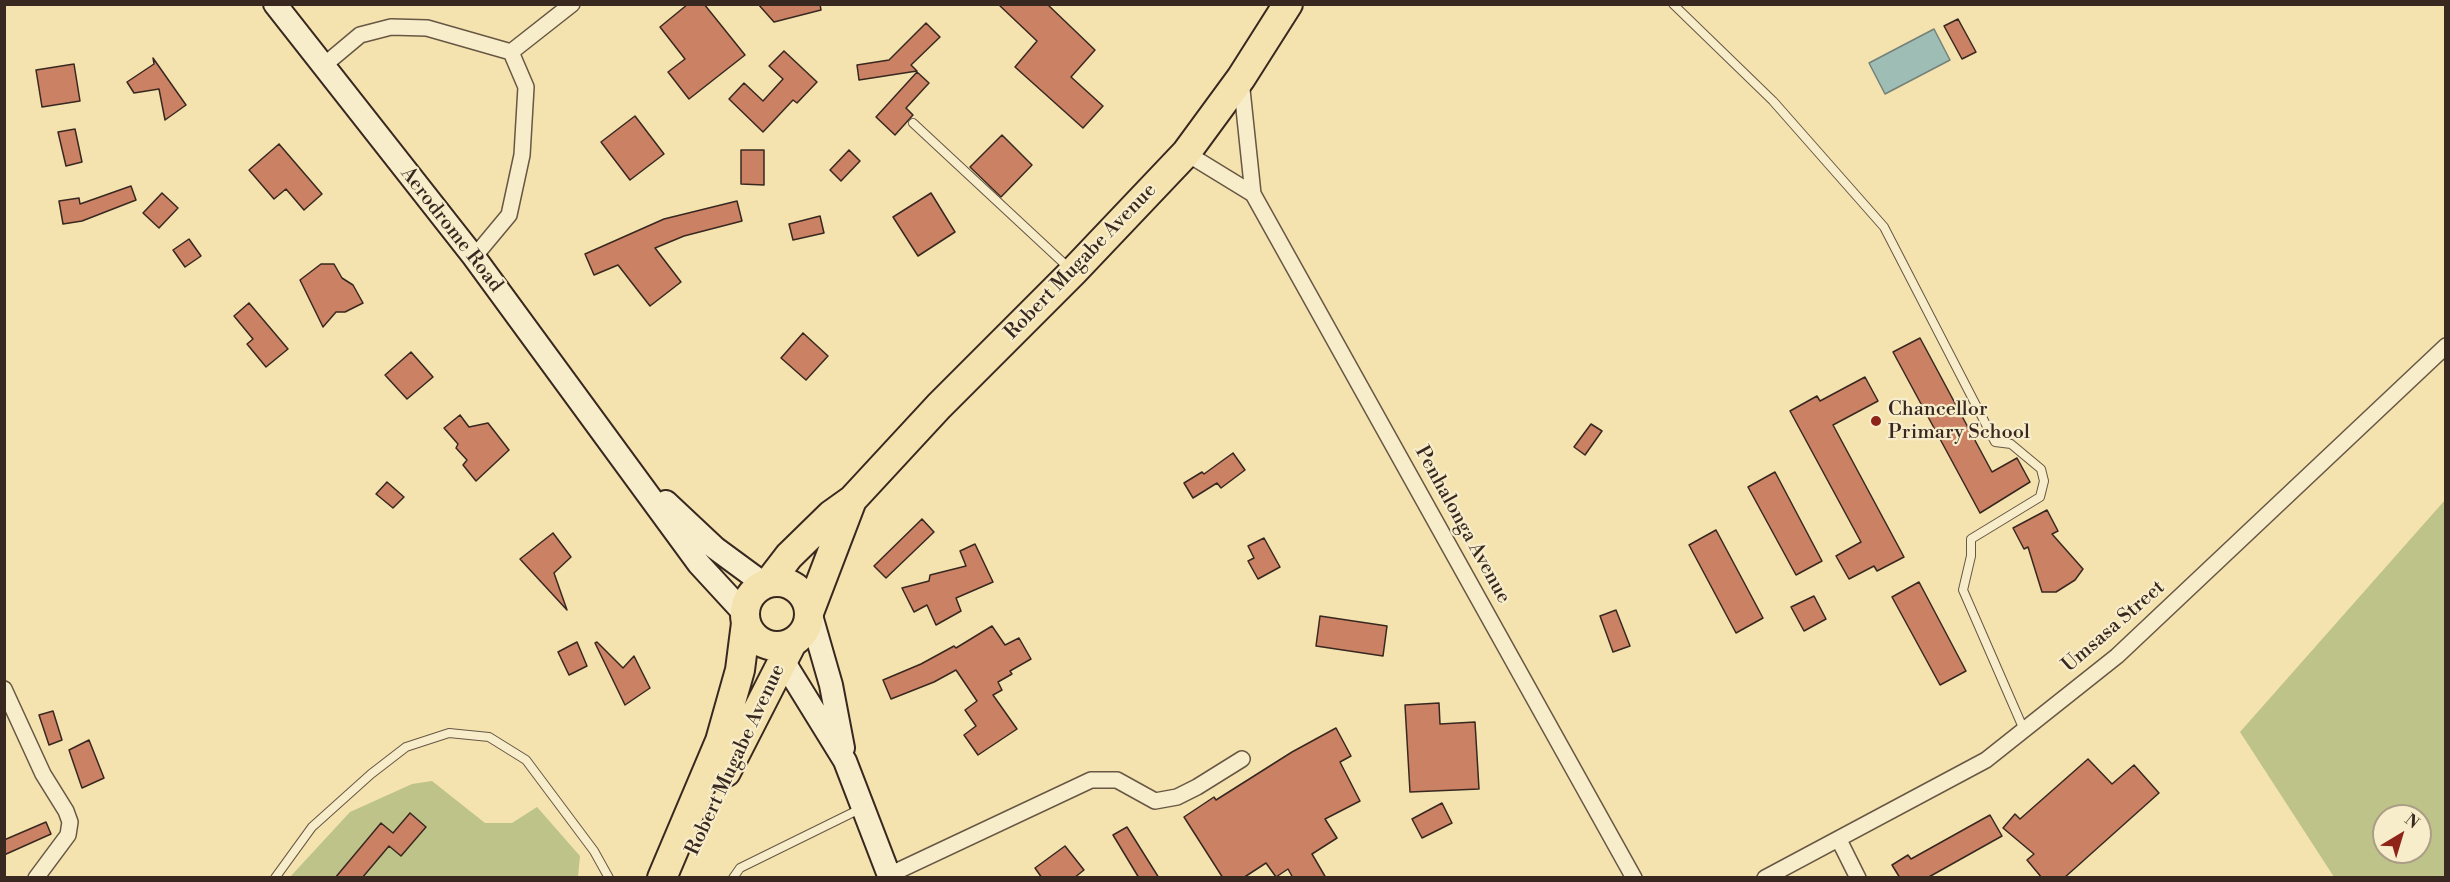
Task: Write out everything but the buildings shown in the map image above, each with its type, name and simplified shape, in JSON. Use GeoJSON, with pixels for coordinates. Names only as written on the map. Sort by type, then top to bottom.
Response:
{"type":"FeatureCollection","features":[{"type":"Feature","properties":{"kind":"highway","name":"Robert Mugabe Avenue"},"geometry":{"type":"LineString","coordinates":[[767,583],[812,532],[852,500],[939,406],[1073,272],[1186,153],[1240,78],[1288,4]]}},
{"type":"Feature","properties":{"kind":"highway","name":"Robert Mugabe Avenue"},"geometry":{"type":"LineString","coordinates":[[810,611],[852,500]]}},
{"type":"Feature","properties":{"kind":"highway"},"geometry":{"type":"LineString","coordinates":[[767,583],[791,584],[807,600],[810,611],[807,627],[783,650],[757,639],[746,619],[750,596],[767,583]]}},
{"type":"Feature","properties":{"kind":"highway","name":"Robert Mugabe Avenue"},"geometry":{"type":"LineString","coordinates":[[662,878],[720,741],[737,681],[746,619]]}},
{"type":"Feature","properties":{"kind":"highway","name":"Robert Mugabe Avenue"},"geometry":{"type":"LineString","coordinates":[[680,878],[783,650]]}},
{"type":"Feature","properties":{"kind":"street","name":"Aerodrome Road"},"geometry":{"type":"LineString","coordinates":[[275,4],[474,257],[699,564],[746,619]]}},
{"type":"Feature","properties":{"kind":"street"},"geometry":{"type":"LineString","coordinates":[[511,52],[572,4]]}},
{"type":"Feature","properties":{"kind":"street"},"geometry":{"type":"LineString","coordinates":[[322,66],[360,35],[391,27],[427,28],[511,52]]}},
{"type":"Feature","properties":{"kind":"street"},"geometry":{"type":"LineString","coordinates":[[474,257],[509,215],[522,155],[526,87],[511,52]]}},
{"type":"Feature","properties":{"kind":"street","name":"Penhalonga Avenue"},"geometry":{"type":"LineString","coordinates":[[1240,78],[1253,194],[1634,878]]}},
{"type":"Feature","properties":{"kind":"street","name":"Penhalonga Avenue"},"geometry":{"type":"LineString","coordinates":[[1186,153],[1253,194]]}},
{"type":"Feature","properties":{"kind":"street","name":"Umsasa Street"},"geometry":{"type":"LineString","coordinates":[[1765,878],[1986,760],[2117,656],[2445,346]]}},
{"type":"Feature","properties":{"kind":"street","name":"Aerodrome Road"},"geometry":{"type":"LineString","coordinates":[[621,460],[715,548],[767,583]]}},
{"type":"Feature","properties":{"kind":"street"},"geometry":{"type":"LineString","coordinates":[[810,611],[831,685],[845,761]]}},
{"type":"Feature","properties":{"kind":"street"},"geometry":{"type":"LineString","coordinates":[[783,650],[845,761],[890,876],[1091,780],[1117,780],[1155,801],[1187,792],[1242,759]]}},
{"type":"Feature","properties":{"kind":"street"},"geometry":{"type":"LineString","coordinates":[[4,689],[43,774],[66,810],[70,822],[68,835],[36,878]]}},
{"type":"Feature","properties":{"kind":"street"},"geometry":{"type":"LineString","coordinates":[[1839,840],[1858,878]]}},
{"type":"Feature","properties":{"kind":"lane"},"geometry":{"type":"LineString","coordinates":[[1673,4],[1773,101],[1884,227],[1995,442],[2011,444],[2041,468],[2044,481],[2040,497],[1971,538],[1971,556],[1963,590],[2024,730]]}},
{"type":"Feature","properties":{"kind":"lane"},"geometry":{"type":"LineString","coordinates":[[913,123],[1073,272]]}},
{"type":"Feature","properties":{"kind":"lane"},"geometry":{"type":"LineString","coordinates":[[275,878],[312,827],[371,774],[406,747],[449,733],[489,736],[526,759],[594,851],[609,878]]}},
{"type":"Feature","properties":{"kind":"lane"},"geometry":{"type":"LineString","coordinates":[[733,878],[741,868],[863,807]]}},
{"type":"Feature","properties":{"kind":"green space"},"geometry":{"type":"Polygon","coordinates":[[[2445,500],[2445,877],[2334,877],[2240,732],[2445,500]]]}},
{"type":"Feature","properties":{"kind":"green space"},"geometry":{"type":"Polygon","coordinates":[[[432,781],[485,823],[512,823],[537,807],[580,856],[578,877],[289,878],[350,812],[412,784],[432,781]]]}},
{"type":"Feature","properties":{"kind":"water"},"geometry":{"type":"Polygon","coordinates":[[[1934,29],[1950,60],[1885,94],[1869,63],[1934,29]]]}},
{"type":"Feature","properties":{"kind":"place","name":"Chancellor Primary School"},"geometry":{"type":"Point","coordinates":[1876,421]}}]}
